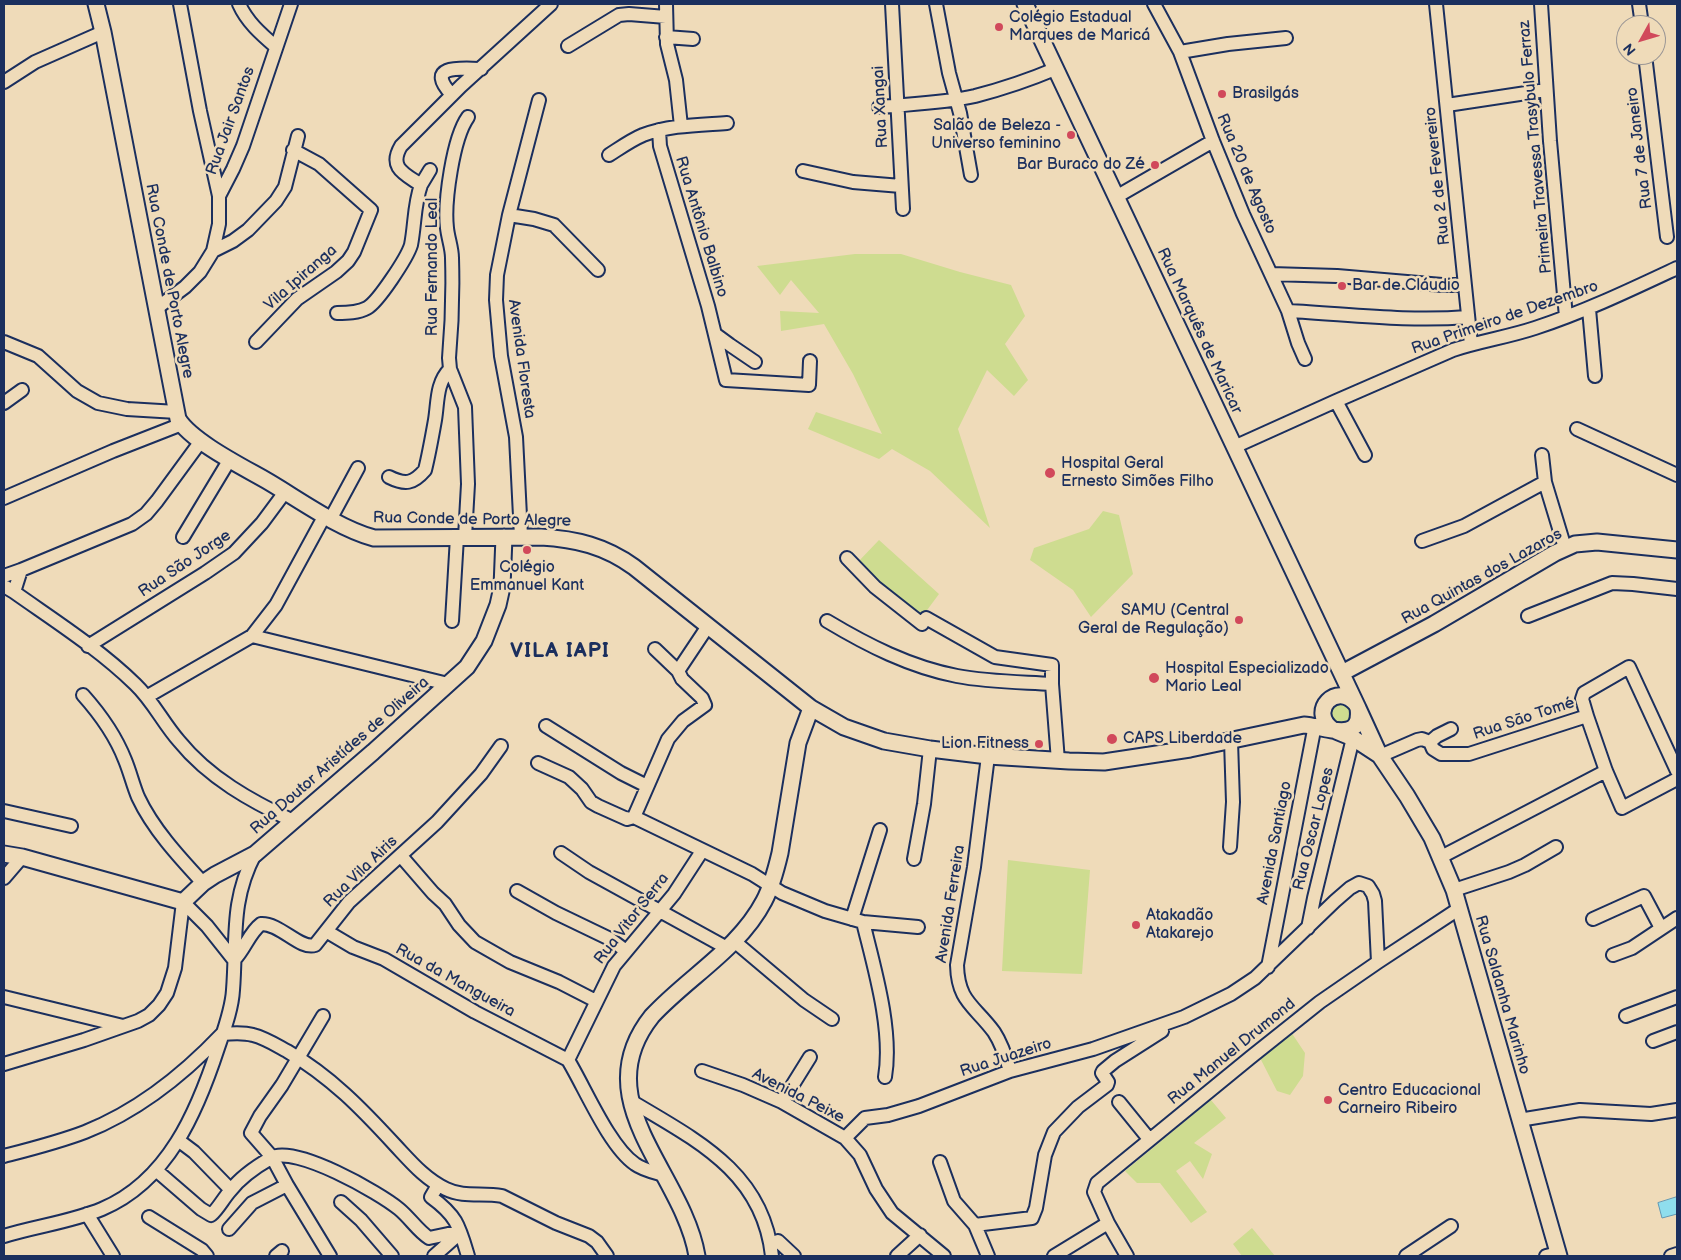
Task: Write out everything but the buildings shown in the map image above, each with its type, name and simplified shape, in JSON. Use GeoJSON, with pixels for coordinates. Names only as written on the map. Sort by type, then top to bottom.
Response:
{"type":"FeatureCollection","features":[{"type":"Feature","properties":{"kind":"main road","name":"Rua Conde de Porto Alegre"},"geometry":{"type":"LineString","coordinates":[[96,4],[179,418],[201,441],[285,492],[362,535],[374,538],[521,536],[563,538],[594,545],[609,551],[634,567],[811,708],[838,724],[884,741],[988,756],[1104,762],[1166,753],[1310,725],[1334,730]]}},
{"type":"Feature","properties":{"kind":"main road","name":"Rua Marquês de Maricar"},"geometry":{"type":"LineString","coordinates":[[1025,4],[1357,706]]}},
{"type":"Feature","properties":{"kind":"main road","name":"Rua Doutor Aristídes de Oliveira"},"geometry":{"type":"LineString","coordinates":[[183,902],[203,883],[255,854],[373,752],[467,667],[476,656],[491,626],[502,586],[504,537]]}},
{"type":"Feature","properties":{"kind":"main road","name":"Rua Quintas dos Lazaros"},"geometry":{"type":"LineString","coordinates":[[1342,673],[1434,624],[1565,548],[1585,542],[1597,542],[1677,550]]}},
{"type":"Feature","properties":{"kind":"main road"},"geometry":{"type":"LineString","coordinates":[[1310,725],[1328,700],[1334,697],[1344,696],[1353,701],[1357,706],[1358,719],[1351,728],[1341,732],[1334,730],[1324,722],[1324,706],[1328,700],[1342,673]]}},
{"type":"Feature","properties":{"kind":"main road","name":"Rua Saldanha Marinho"},"geometry":{"type":"LineString","coordinates":[[1357,706],[1421,819],[1441,857],[1454,890],[1519,1120],[1554,1255]]}},
{"type":"Feature","properties":{"kind":"main road"},"geometry":{"type":"LineString","coordinates":[[697,1256],[683,1210],[640,1130],[631,1101],[627,1073],[629,1062],[633,1046],[642,1027],[662,1005],[748,926],[771,886],[780,853],[798,743],[811,708]]}},
{"type":"Feature","properties":{"kind":"main road","name":"Rua Saldanha Marinho"},"geometry":{"type":"LineString","coordinates":[[1334,730],[1385,754]]}},
{"type":"Feature","properties":{"kind":"main road"},"geometry":{"type":"LineString","coordinates":[[4,854],[22,857],[183,902]]}},
{"type":"Feature","properties":{"kind":"street"},"geometry":{"type":"LineString","coordinates":[[180,4],[200,111],[219,196]]}},
{"type":"Feature","properties":{"kind":"street"},"geometry":{"type":"LineString","coordinates":[[239,4],[254,28],[276,47]]}},
{"type":"Feature","properties":{"kind":"street","name":"Rua Jair Santos"},"geometry":{"type":"LineString","coordinates":[[214,252],[219,224],[219,196],[242,146],[291,4]]}},
{"type":"Feature","properties":{"kind":"street"},"geometry":{"type":"LineString","coordinates":[[421,185],[400,170],[396,163],[396,157],[401,146],[452,95],[551,4]]}},
{"type":"Feature","properties":{"kind":"street","name":"Rua Xangai"},"geometry":{"type":"LineString","coordinates":[[892,4],[903,209]]}},
{"type":"Feature","properties":{"kind":"street"},"geometry":{"type":"LineString","coordinates":[[936,4],[949,73],[957,99],[971,175]]}},
{"type":"Feature","properties":{"kind":"street","name":"Rua 20 de Agosto"},"geometry":{"type":"LineString","coordinates":[[1154,4],[1180,52],[1213,141],[1243,214],[1288,311],[1305,359]]}},
{"type":"Feature","properties":{"kind":"street","name":"Rua 2 de Fevereiro"},"geometry":{"type":"LineString","coordinates":[[1436,4],[1471,344]]}},
{"type":"Feature","properties":{"kind":"street","name":"Primeira Travessa Trasybulo Ferraz"},"geometry":{"type":"LineString","coordinates":[[1541,4],[1546,90],[1566,317]]}},
{"type":"Feature","properties":{"kind":"street"},"geometry":{"type":"LineString","coordinates":[[568,46],[618,15],[666,10],[666,37],[676,80],[681,126]]}},
{"type":"Feature","properties":{"kind":"street"},"geometry":{"type":"LineString","coordinates":[[4,82],[35,62],[103,32]]}},
{"type":"Feature","properties":{"kind":"street"},"geometry":{"type":"LineString","coordinates":[[666,37],[693,39]]}},
{"type":"Feature","properties":{"kind":"street"},"geometry":{"type":"LineString","coordinates":[[1180,52],[1228,44],[1286,38]]}},
{"type":"Feature","properties":{"kind":"street","name":"Rua 7 de Janeiro"},"geometry":{"type":"LineString","coordinates":[[1646,65],[1666,237]]}},
{"type":"Feature","properties":{"kind":"street"},"geometry":{"type":"LineString","coordinates":[[452,95],[441,81],[441,76],[445,71],[457,68],[481,69]]}},
{"type":"Feature","properties":{"kind":"street"},"geometry":{"type":"LineString","coordinates":[[879,107],[957,99],[1021,82],[1055,69]]}},
{"type":"Feature","properties":{"kind":"street"},"geometry":{"type":"LineString","coordinates":[[1447,105],[1546,90]]}},
{"type":"Feature","properties":{"kind":"street","name":"Avenida Floresta"},"geometry":{"type":"LineString","coordinates":[[521,536],[516,437],[501,356],[496,300],[497,275],[509,215],[538,100]]}},
{"type":"Feature","properties":{"kind":"street","name":"Rua Fernando Leal"},"geometry":{"type":"LineString","coordinates":[[452,621],[468,484],[465,407],[450,368],[452,260],[447,227],[449,184],[460,134],[468,117]]}},
{"type":"Feature","properties":{"kind":"street"},"geometry":{"type":"LineString","coordinates":[[609,155],[633,140],[659,130],[681,126],[727,123]]}},
{"type":"Feature","properties":{"kind":"street","name":"Rua Antônio Balbino"},"geometry":{"type":"LineString","coordinates":[[659,130],[660,146],[715,334],[726,380],[809,385],[810,361]]}},
{"type":"Feature","properties":{"kind":"street"},"geometry":{"type":"LineString","coordinates":[[157,308],[185,287],[200,272],[214,252],[248,230],[276,201],[285,187],[298,136]]}},
{"type":"Feature","properties":{"kind":"street"},"geometry":{"type":"LineString","coordinates":[[1116,197],[1213,141]]}},
{"type":"Feature","properties":{"kind":"street","name":"Vila Ipiranga"},"geometry":{"type":"LineString","coordinates":[[256,342],[296,299],[336,272],[348,261],[354,252],[370,213],[370,208],[319,164],[293,150]]}},
{"type":"Feature","properties":{"kind":"street"},"geometry":{"type":"LineString","coordinates":[[337,313],[361,311],[371,306],[404,260],[410,246],[417,196],[430,170]]}},
{"type":"Feature","properties":{"kind":"street"},"geometry":{"type":"LineString","coordinates":[[803,171],[853,182],[901,186]]}},
{"type":"Feature","properties":{"kind":"street"},"geometry":{"type":"LineString","coordinates":[[509,215],[534,219],[554,225],[598,270]]}},
{"type":"Feature","properties":{"kind":"street","name":"Rua Primeiro de Dezembro"},"geometry":{"type":"LineString","coordinates":[[1234,447],[1336,400],[1453,350],[1515,334],[1589,309],[1677,268]]}},
{"type":"Feature","properties":{"kind":"street"},"geometry":{"type":"LineString","coordinates":[[1271,274],[1336,276],[1442,285],[1465,285]]}},
{"type":"Feature","properties":{"kind":"street"},"geometry":{"type":"LineString","coordinates":[[1589,309],[1595,376]]}},
{"type":"Feature","properties":{"kind":"street"},"geometry":{"type":"LineString","coordinates":[[1288,311],[1416,320],[1468,317]]}},
{"type":"Feature","properties":{"kind":"street"},"geometry":{"type":"LineString","coordinates":[[715,334],[755,362]]}},
{"type":"Feature","properties":{"kind":"street"},"geometry":{"type":"LineString","coordinates":[[4,342],[38,356],[77,391],[98,403],[179,418]]}},
{"type":"Feature","properties":{"kind":"street"},"geometry":{"type":"LineString","coordinates":[[389,477],[395,480],[410,482],[415,480],[424,470],[435,418],[437,397],[444,377],[450,368]]}},
{"type":"Feature","properties":{"kind":"street"},"geometry":{"type":"LineString","coordinates":[[4,403],[22,390]]}},
{"type":"Feature","properties":{"kind":"street"},"geometry":{"type":"LineString","coordinates":[[1336,400],[1365,455]]}},
{"type":"Feature","properties":{"kind":"street"},"geometry":{"type":"LineString","coordinates":[[4,498],[113,451],[179,418]]}},
{"type":"Feature","properties":{"kind":"street"},"geometry":{"type":"LineString","coordinates":[[1577,429],[1677,475]]}},
{"type":"Feature","properties":{"kind":"street"},"geometry":{"type":"LineString","coordinates":[[4,576],[140,520],[157,502],[201,441]]}},
{"type":"Feature","properties":{"kind":"street"},"geometry":{"type":"LineString","coordinates":[[1542,455],[1545,482],[1565,548]]}},
{"type":"Feature","properties":{"kind":"street"},"geometry":{"type":"LineString","coordinates":[[183,537],[230,459]]}},
{"type":"Feature","properties":{"kind":"street"},"geometry":{"type":"LineString","coordinates":[[148,696],[252,636],[276,605],[358,468]]}},
{"type":"Feature","properties":{"kind":"street"},"geometry":{"type":"LineString","coordinates":[[1422,541],[1464,526],[1545,482]]}},
{"type":"Feature","properties":{"kind":"street","name":"Rua São Jorge"},"geometry":{"type":"LineString","coordinates":[[88,646],[234,553],[262,524],[285,492]]}},
{"type":"Feature","properties":{"kind":"street"},"geometry":{"type":"LineString","coordinates":[[847,558],[875,587],[922,624],[926,618],[995,656],[1052,664],[1058,761]]}},
{"type":"Feature","properties":{"kind":"street"},"geometry":{"type":"LineString","coordinates":[[21,570],[9,589],[127,676],[148,696],[179,742],[225,784],[258,804],[293,821]]}},
{"type":"Feature","properties":{"kind":"street"},"geometry":{"type":"LineString","coordinates":[[1528,616],[1612,583],[1677,589]]}},
{"type":"Feature","properties":{"kind":"street"},"geometry":{"type":"LineString","coordinates":[[826,621],[876,648],[909,662],[938,671],[972,678],[1052,684]]}},
{"type":"Feature","properties":{"kind":"street"},"geometry":{"type":"LineString","coordinates":[[678,671],[708,626]]}},
{"type":"Feature","properties":{"kind":"street"},"geometry":{"type":"LineString","coordinates":[[252,636],[448,684]]}},
{"type":"Feature","properties":{"kind":"street"},"geometry":{"type":"LineString","coordinates":[[634,817],[674,729],[683,720],[705,705],[702,698],[682,679],[678,671],[655,649]]}},
{"type":"Feature","properties":{"kind":"street"},"geometry":{"type":"LineString","coordinates":[[1677,771],[1629,667],[1584,693],[1582,699],[1587,716],[1606,771],[1622,808],[1677,778]]}},
{"type":"Feature","properties":{"kind":"street"},"geometry":{"type":"LineString","coordinates":[[83,695],[118,745],[138,797],[161,835],[203,883]]}},
{"type":"Feature","properties":{"kind":"street","name":"Rua Sāo Tomé"},"geometry":{"type":"LineString","coordinates":[[1430,742],[1433,749],[1441,754],[1469,754],[1587,716]]}},
{"type":"Feature","properties":{"kind":"street","name":"Avenida Santiago"},"geometry":{"type":"LineString","coordinates":[[1268,966],[1310,725]]}},
{"type":"Feature","properties":{"kind":"street"},"geometry":{"type":"LineString","coordinates":[[546,726],[647,786]]}},
{"type":"Feature","properties":{"kind":"street"},"geometry":{"type":"LineString","coordinates":[[1385,754],[1417,740],[1422,739],[1430,742],[1451,729]]}},
{"type":"Feature","properties":{"kind":"street","name":"Rua Oscar Lopes"},"geometry":{"type":"LineString","coordinates":[[1308,928],[1353,738]]}},
{"type":"Feature","properties":{"kind":"street"},"geometry":{"type":"LineString","coordinates":[[1230,847],[1233,802],[1231,740]]}},
{"type":"Feature","properties":{"kind":"street","name":"Rua Vila Airis"},"geometry":{"type":"LineString","coordinates":[[234,960],[246,945],[253,931],[261,924],[273,926],[308,946],[318,942],[349,902],[437,822],[467,790],[501,746]]}},
{"type":"Feature","properties":{"kind":"street"},"geometry":{"type":"LineString","coordinates":[[914,858],[924,804],[930,749]]}},
{"type":"Feature","properties":{"kind":"street","name":"Avenida Ferreira"},"geometry":{"type":"LineString","coordinates":[[988,756],[974,867],[957,965],[957,977],[958,985],[964,996],[1002,1045],[1010,1072]]}},
{"type":"Feature","properties":{"kind":"street"},"geometry":{"type":"LineString","coordinates":[[538,763],[568,778],[582,788],[591,802],[598,806],[626,819],[634,817],[752,874],[782,893],[798,900],[826,911],[858,920],[918,927]]}},
{"type":"Feature","properties":{"kind":"street"},"geometry":{"type":"LineString","coordinates":[[1441,857],[1606,771]]}},
{"type":"Feature","properties":{"kind":"street"},"geometry":{"type":"LineString","coordinates":[[4,811],[71,826]]}},
{"type":"Feature","properties":{"kind":"street"},"geometry":{"type":"LineString","coordinates":[[880,830],[858,920],[878,987],[885,1028],[885,1077]]}},
{"type":"Feature","properties":{"kind":"street"},"geometry":{"type":"LineString","coordinates":[[1454,890],[1526,865],[1556,847]]}},
{"type":"Feature","properties":{"kind":"street","name":"Rua Vitor Serra"},"geometry":{"type":"LineString","coordinates":[[568,1060],[607,977],[626,951],[674,894],[702,851]]}},
{"type":"Feature","properties":{"kind":"street"},"geometry":{"type":"LineString","coordinates":[[561,853],[589,872],[661,911],[730,944],[832,1020]]}},
{"type":"Feature","properties":{"kind":"street","name":"Rua Doutor Aristídes de Oliveira"},"geometry":{"type":"LineString","coordinates":[[4,1236],[102,1209],[122,1198],[157,1171],[168,1158],[203,1090],[222,1034],[233,992],[236,917],[239,897],[243,880],[255,854]]}},
{"type":"Feature","properties":{"kind":"street"},"geometry":{"type":"LineString","coordinates":[[401,856],[445,904],[459,925],[475,942],[510,962],[559,982],[596,1001]]}},
{"type":"Feature","properties":{"kind":"street"},"geometry":{"type":"LineString","coordinates":[[4,878],[22,857]]}},
{"type":"Feature","properties":{"kind":"street","name":"Rua Juazeiro"},"geometry":{"type":"LineString","coordinates":[[975,1225],[1032,1218],[1036,1208],[1045,1155],[1051,1138],[1054,1132],[1078,1107],[1107,1086],[1108,1082],[1102,1073],[1103,1071],[1115,1061],[1184,1017],[1242,988],[1268,966],[1350,888],[1359,883],[1366,885],[1371,890],[1375,901],[1378,962]]}},
{"type":"Feature","properties":{"kind":"street"},"geometry":{"type":"LineString","coordinates":[[517,891],[556,913],[610,939],[626,951]]}},
{"type":"Feature","properties":{"kind":"street"},"geometry":{"type":"LineString","coordinates":[[1594,920],[1644,896],[1661,928]]}},
{"type":"Feature","properties":{"kind":"street"},"geometry":{"type":"LineString","coordinates":[[183,902],[208,926],[234,960]]}},
{"type":"Feature","properties":{"kind":"street"},"geometry":{"type":"LineString","coordinates":[[4,1064],[138,1021],[149,1015],[167,993],[175,968],[183,902]]}},
{"type":"Feature","properties":{"kind":"street","name":"Rua Manuel Drumond"},"geometry":{"type":"LineString","coordinates":[[1126,1256],[1094,1192],[1094,1187],[1102,1178],[1283,1031],[1378,962],[1460,908]]}},
{"type":"Feature","properties":{"kind":"street"},"geometry":{"type":"LineString","coordinates":[[1613,955],[1632,948],[1677,918]]}},
{"type":"Feature","properties":{"kind":"street","name":"Rua da Mangueira"},"geometry":{"type":"LineString","coordinates":[[326,930],[353,947],[384,959],[475,1012],[568,1060]]}},
{"type":"Feature","properties":{"kind":"street"},"geometry":{"type":"LineString","coordinates":[[4,997],[123,1026]]}},
{"type":"Feature","properties":{"kind":"street"},"geometry":{"type":"LineString","coordinates":[[1626,1016],[1677,997]]}},
{"type":"Feature","properties":{"kind":"street"},"geometry":{"type":"LineString","coordinates":[[323,1016],[299,1058],[251,1132],[272,1157],[286,1185],[330,1256]]}},
{"type":"Feature","properties":{"kind":"street","name":"Rua Juazeiro"},"geometry":{"type":"LineString","coordinates":[[845,1138],[865,1118],[888,1115],[919,1106],[1010,1072],[1089,1050],[1184,1017]]}},
{"type":"Feature","properties":{"kind":"street"},"geometry":{"type":"LineString","coordinates":[[1653,1041],[1677,1032]]}},
{"type":"Feature","properties":{"kind":"street"},"geometry":{"type":"LineString","coordinates":[[4,1156],[56,1142],[86,1131],[126,1111],[158,1091],[185,1070],[222,1034],[252,1034],[299,1058],[329,1079],[352,1099],[422,1173],[438,1184],[456,1193],[465,1195],[502,1196],[556,1223],[589,1236],[597,1242],[608,1256]]}},
{"type":"Feature","properties":{"kind":"street"},"geometry":{"type":"LineString","coordinates":[[782,1102],[810,1057]]}},
{"type":"Feature","properties":{"kind":"street"},"geometry":{"type":"LineString","coordinates":[[568,1060],[606,1130],[624,1154],[634,1164],[647,1170],[664,1174]]}},
{"type":"Feature","properties":{"kind":"street","name":"Avenida Peixe"},"geometry":{"type":"LineString","coordinates":[[702,1071],[782,1102],[845,1138],[860,1155],[883,1202],[892,1213],[944,1256]]}},
{"type":"Feature","properties":{"kind":"street"},"geometry":{"type":"LineString","coordinates":[[631,1101],[705,1146],[732,1168],[751,1195],[758,1210],[770,1244],[772,1256]]}},
{"type":"Feature","properties":{"kind":"street"},"geometry":{"type":"LineString","coordinates":[[1118,1102],[1149,1139]]}},
{"type":"Feature","properties":{"kind":"street"},"geometry":{"type":"LineString","coordinates":[[1519,1120],[1580,1110],[1651,1114],[1677,1110]]}},
{"type":"Feature","properties":{"kind":"street"},"geometry":{"type":"LineString","coordinates":[[178,1140],[194,1152],[230,1190]]}},
{"type":"Feature","properties":{"kind":"street"},"geometry":{"type":"LineString","coordinates":[[157,1171],[209,1215],[213,1214],[230,1190],[241,1179],[272,1157],[289,1156],[304,1158],[387,1200],[429,1238],[460,1233]]}},
{"type":"Feature","properties":{"kind":"street"},"geometry":{"type":"LineString","coordinates":[[940,1162],[954,1201],[975,1225],[988,1256]]}},
{"type":"Feature","properties":{"kind":"street"},"geometry":{"type":"LineString","coordinates":[[438,1184],[431,1197],[449,1210],[458,1224],[468,1256]]}},
{"type":"Feature","properties":{"kind":"street"},"geometry":{"type":"LineString","coordinates":[[229,1229],[252,1203],[286,1185]]}},
{"type":"Feature","properties":{"kind":"street"},"geometry":{"type":"LineString","coordinates":[[341,1202],[361,1220],[392,1256]]}},
{"type":"Feature","properties":{"kind":"street"},"geometry":{"type":"LineString","coordinates":[[87,1214],[113,1256]]}},
{"type":"Feature","properties":{"kind":"street"},"geometry":{"type":"LineString","coordinates":[[149,1217],[202,1250],[207,1256]]}},
{"type":"Feature","properties":{"kind":"street"},"geometry":{"type":"LineString","coordinates":[[1054,1256],[1108,1223]]}},
{"type":"Feature","properties":{"kind":"street"},"geometry":{"type":"LineString","coordinates":[[1406,1256],[1451,1226]]}},
{"type":"Feature","properties":{"kind":"street"},"geometry":{"type":"LineString","coordinates":[[434,1256],[460,1233]]}},
{"type":"Feature","properties":{"kind":"street"},"geometry":{"type":"LineString","coordinates":[[898,1256],[920,1235]]}},
{"type":"Feature","properties":{"kind":"street"},"geometry":{"type":"LineString","coordinates":[[778,1241],[794,1256]]}},
{"type":"Feature","properties":{"kind":"street"},"geometry":{"type":"LineString","coordinates":[[1671,1256],[1677,1254]]}},
{"type":"Feature","properties":{"kind":"green space"},"geometry":{"type":"Polygon","coordinates":[[[855,254],[901,254],[1011,285],[1025,316],[1005,344],[1028,380],[1014,396],[987,370],[958,429],[990,528],[930,471],[892,449],[879,459],[808,429],[816,412],[882,434],[853,374],[824,324],[781,331],[780,311],[819,313],[791,280],[780,295],[757,266],[855,254]]]}},
{"type":"Feature","properties":{"kind":"green space"},"geometry":{"type":"Polygon","coordinates":[[[1103,511],[1119,515],[1133,574],[1091,617],[1073,590],[1030,560],[1034,548],[1089,529],[1103,511]]]}},
{"type":"Feature","properties":{"kind":"green space"},"geometry":{"type":"Polygon","coordinates":[[[879,540],[939,594],[919,621],[856,564],[879,540]]]}},
{"type":"Feature","properties":{"kind":"green space"},"geometry":{"type":"Polygon","coordinates":[[[1344,703],[1350,710],[1351,717],[1348,723],[1337,726],[1328,710],[1332,704],[1344,703]]]}},
{"type":"Feature","properties":{"kind":"green space"},"geometry":{"type":"Polygon","coordinates":[[[1008,860],[1090,870],[1082,974],[1002,971],[1008,860]]]}},
{"type":"Feature","properties":{"kind":"green space"},"geometry":{"type":"Polygon","coordinates":[[[1291,1032],[1305,1053],[1303,1076],[1290,1095],[1277,1091],[1259,1056],[1291,1032]]]}},
{"type":"Feature","properties":{"kind":"green space"},"geometry":{"type":"Polygon","coordinates":[[[1211,1100],[1226,1118],[1194,1143],[1212,1154],[1203,1179],[1190,1161],[1176,1171],[1207,1212],[1191,1223],[1160,1183],[1137,1183],[1125,1171],[1211,1100]]]}},
{"type":"Feature","properties":{"kind":"green space"},"geometry":{"type":"Polygon","coordinates":[[[1252,1228],[1275,1256],[1242,1256],[1233,1244],[1252,1228]]]}},
{"type":"Feature","properties":{"kind":"water"},"geometry":{"type":"Polygon","coordinates":[[[1677,1197],[1677,1214],[1662,1218],[1658,1203],[1677,1197]]]}},
{"type":"Feature","properties":{"kind":"place","name":"Colégio Estadual Marques de Maricá"},"geometry":{"type":"Point","coordinates":[999,27]}},
{"type":"Feature","properties":{"kind":"place","name":"Brasilgás"},"geometry":{"type":"Point","coordinates":[1222,94]}},
{"type":"Feature","properties":{"kind":"place","name":"Salão de Beleza - Universo feminino"},"geometry":{"type":"Point","coordinates":[1071,135]}},
{"type":"Feature","properties":{"kind":"place","name":"Bar Buraco do Zé"},"geometry":{"type":"Point","coordinates":[1155,165]}},
{"type":"Feature","properties":{"kind":"place","name":"Bar de Cláudio"},"geometry":{"type":"Point","coordinates":[1342,286]}},
{"type":"Feature","properties":{"kind":"place","name":"Hospital Geral Ernesto Simões Filho"},"geometry":{"type":"Point","coordinates":[1050,473]}},
{"type":"Feature","properties":{"kind":"place","name":"Colégio Emmanuel Kant"},"geometry":{"type":"Point","coordinates":[527,550]}},
{"type":"Feature","properties":{"kind":"place","name":"SAMU (Central Geral de Regulação)"},"geometry":{"type":"Point","coordinates":[1239,620]}},
{"type":"Feature","properties":{"kind":"place","name":"Hospital Especializado Mario Leal"},"geometry":{"type":"Point","coordinates":[1154,678]}},
{"type":"Feature","properties":{"kind":"place","name":"CAPS Liberdade"},"geometry":{"type":"Point","coordinates":[1112,739]}},
{"type":"Feature","properties":{"kind":"place","name":"Lion Fitness"},"geometry":{"type":"Point","coordinates":[1039,744]}},
{"type":"Feature","properties":{"kind":"place","name":"Atakadão Atakarejo"},"geometry":{"type":"Point","coordinates":[1136,925]}},
{"type":"Feature","properties":{"kind":"place","name":"Centro Educacional Carneiro Ribeiro"},"geometry":{"type":"Point","coordinates":[1328,1100]}},
{"type":"Feature","properties":{"kind":"district","name":"VILA IAPI"},"geometry":{"type":"Point","coordinates":[560,652]}}]}
